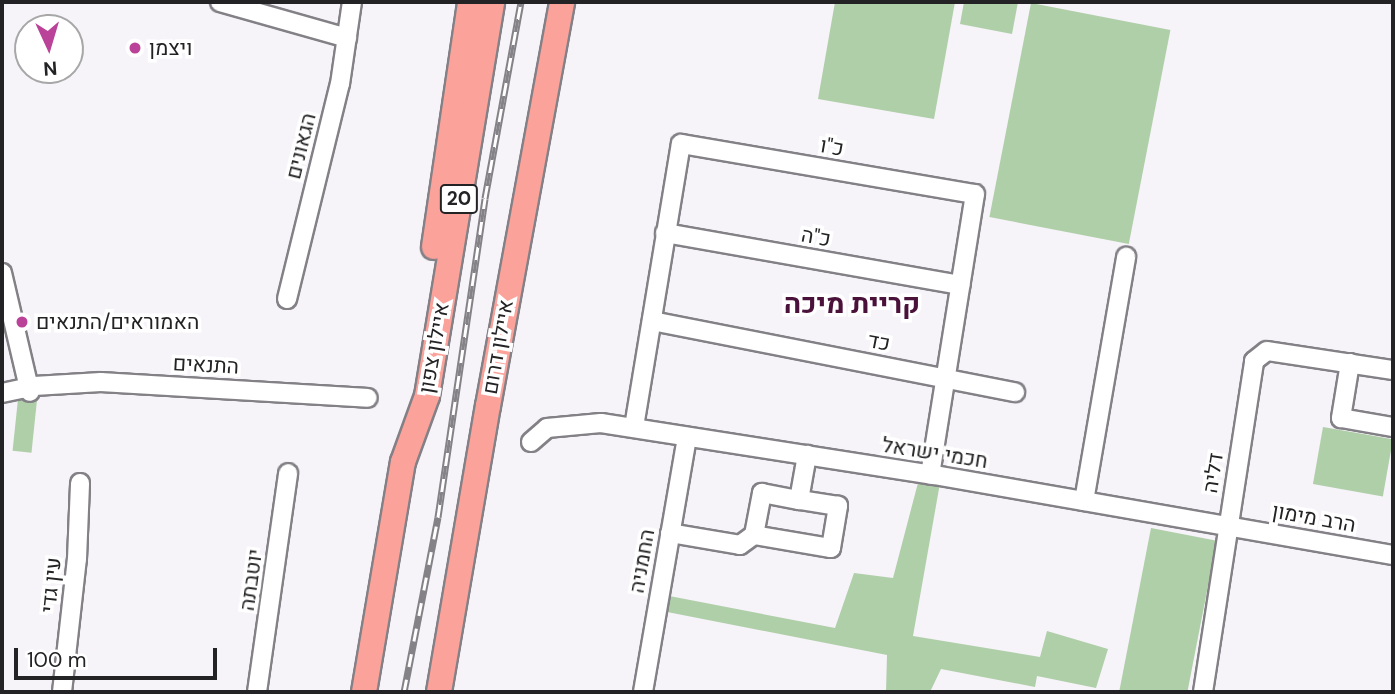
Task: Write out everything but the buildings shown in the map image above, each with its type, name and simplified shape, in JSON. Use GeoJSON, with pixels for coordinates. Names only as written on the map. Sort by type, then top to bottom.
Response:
{"type":"FeatureCollection","features":[{"type":"Feature","properties":{"kind":"highway"},"geometry":{"type":"LineString","coordinates":[[403,462],[470,2]]}},
{"type":"Feature","properties":{"kind":"highway","name":"איילון צפון"},"geometry":{"type":"LineString","coordinates":[[364,692],[403,462],[427,396],[492,2]]}},
{"type":"Feature","properties":{"kind":"highway","name":"איילון דרום"},"geometry":{"type":"LineString","coordinates":[[439,692],[511,275],[562,2]]}},
{"type":"Feature","properties":{"kind":"highway"},"geometry":{"type":"LineString","coordinates":[[511,275],[575,2]]}},
{"type":"Feature","properties":{"kind":"street"},"geometry":{"type":"LineString","coordinates":[[220,2],[347,38]]}},
{"type":"Feature","properties":{"kind":"street","name":"הגאונים"},"geometry":{"type":"LineString","coordinates":[[287,299],[340,83],[352,2]]}},
{"type":"Feature","properties":{"kind":"street","name":"כ\"ו"},"geometry":{"type":"LineString","coordinates":[[664,233],[681,144],[975,194],[960,285]]}},
{"type":"Feature","properties":{"kind":"street"},"geometry":{"type":"LineString","coordinates":[[634,427],[664,233]]}},
{"type":"Feature","properties":{"kind":"street","name":"כ\"ה"},"geometry":{"type":"LineString","coordinates":[[664,233],[960,285]]}},
{"type":"Feature","properties":{"kind":"street"},"geometry":{"type":"LineString","coordinates":[[1084,501],[1126,257]]}},
{"type":"Feature","properties":{"kind":"street"},"geometry":{"type":"LineString","coordinates":[[2,272],[34,389]]}},
{"type":"Feature","properties":{"kind":"street"},"geometry":{"type":"LineString","coordinates":[[930,474],[960,285]]}},
{"type":"Feature","properties":{"kind":"street","name":"כד"},"geometry":{"type":"LineString","coordinates":[[652,321],[1015,392]]}},
{"type":"Feature","properties":{"kind":"street","name":"דליה"},"geometry":{"type":"LineString","coordinates":[[1203,692],[1254,361],[1267,351],[1393,370]]}},
{"type":"Feature","properties":{"kind":"street"},"geometry":{"type":"LineString","coordinates":[[1350,363],[1341,418],[1393,428]]}},
{"type":"Feature","properties":{"kind":"street","name":"התנאים"},"geometry":{"type":"LineString","coordinates":[[2,394],[101,382],[368,398]]}},
{"type":"Feature","properties":{"kind":"street","name":"חכמי ישראל"},"geometry":{"type":"LineString","coordinates":[[531,442],[547,428],[601,422],[930,474],[1228,527]]}},
{"type":"Feature","properties":{"kind":"street","name":"החמניה"},"geometry":{"type":"LineString","coordinates":[[643,692],[687,437]]}},
{"type":"Feature","properties":{"kind":"street"},"geometry":{"type":"LineString","coordinates":[[799,500],[807,455]]}},
{"type":"Feature","properties":{"kind":"street","name":"יוטבתה"},"geometry":{"type":"LineString","coordinates":[[257,692],[288,473]]}},
{"type":"Feature","properties":{"kind":"street","name":"עין גדי"},"geometry":{"type":"LineString","coordinates":[[62,692],[77,559],[80,483]]}},
{"type":"Feature","properties":{"kind":"street"},"geometry":{"type":"LineString","coordinates":[[670,533],[740,545],[754,536],[831,548],[838,506],[762,493],[754,536]]}},
{"type":"Feature","properties":{"kind":"street","name":"הרב מימון"},"geometry":{"type":"LineString","coordinates":[[1228,527],[1393,555]]}},
{"type":"Feature","properties":{"kind":"green space"},"geometry":{"type":"Polygon","coordinates":[[[835,2],[955,2],[934,119],[818,99],[835,2]]]}},
{"type":"Feature","properties":{"kind":"green space"},"geometry":{"type":"Polygon","coordinates":[[[964,2],[1018,2],[1012,34],[960,24],[964,2]]]}},
{"type":"Feature","properties":{"kind":"green space"},"geometry":{"type":"Polygon","coordinates":[[[1031,3],[1170,30],[1129,244],[989,217],[1031,3]]]}},
{"type":"Feature","properties":{"kind":"green space"},"geometry":{"type":"Polygon","coordinates":[[[18,399],[37,401],[31,453],[13,451],[18,399]]]}},
{"type":"Feature","properties":{"kind":"green space"},"geometry":{"type":"Polygon","coordinates":[[[1323,427],[1393,439],[1383,496],[1313,484],[1323,427]]]}},
{"type":"Feature","properties":{"kind":"green space"},"geometry":{"type":"Polygon","coordinates":[[[919,479],[940,483],[913,636],[1040,657],[1047,631],[1108,649],[1096,688],[1037,676],[1035,687],[941,669],[930,692],[886,692],[887,655],[657,610],[659,594],[835,628],[854,573],[893,578],[919,479]]]}},
{"type":"Feature","properties":{"kind":"green space"},"geometry":{"type":"Polygon","coordinates":[[[1151,528],[1217,541],[1187,692],[1119,692],[1151,528]]]}},
{"type":"Feature","properties":{"kind":"railway"},"geometry":{"type":"LineString","coordinates":[[404,692],[438,517],[485,198],[521,2]]}},
{"type":"Feature","properties":{"kind":"place","name":"ויצמן"},"geometry":{"type":"Point","coordinates":[135,48]}},
{"type":"Feature","properties":{"kind":"place","name":"האמוראים/התנאים"},"geometry":{"type":"Point","coordinates":[22,322]}},
{"type":"Feature","properties":{"kind":"district","name":"קריית מיכה"},"geometry":{"type":"Point","coordinates":[852,304]}}]}
